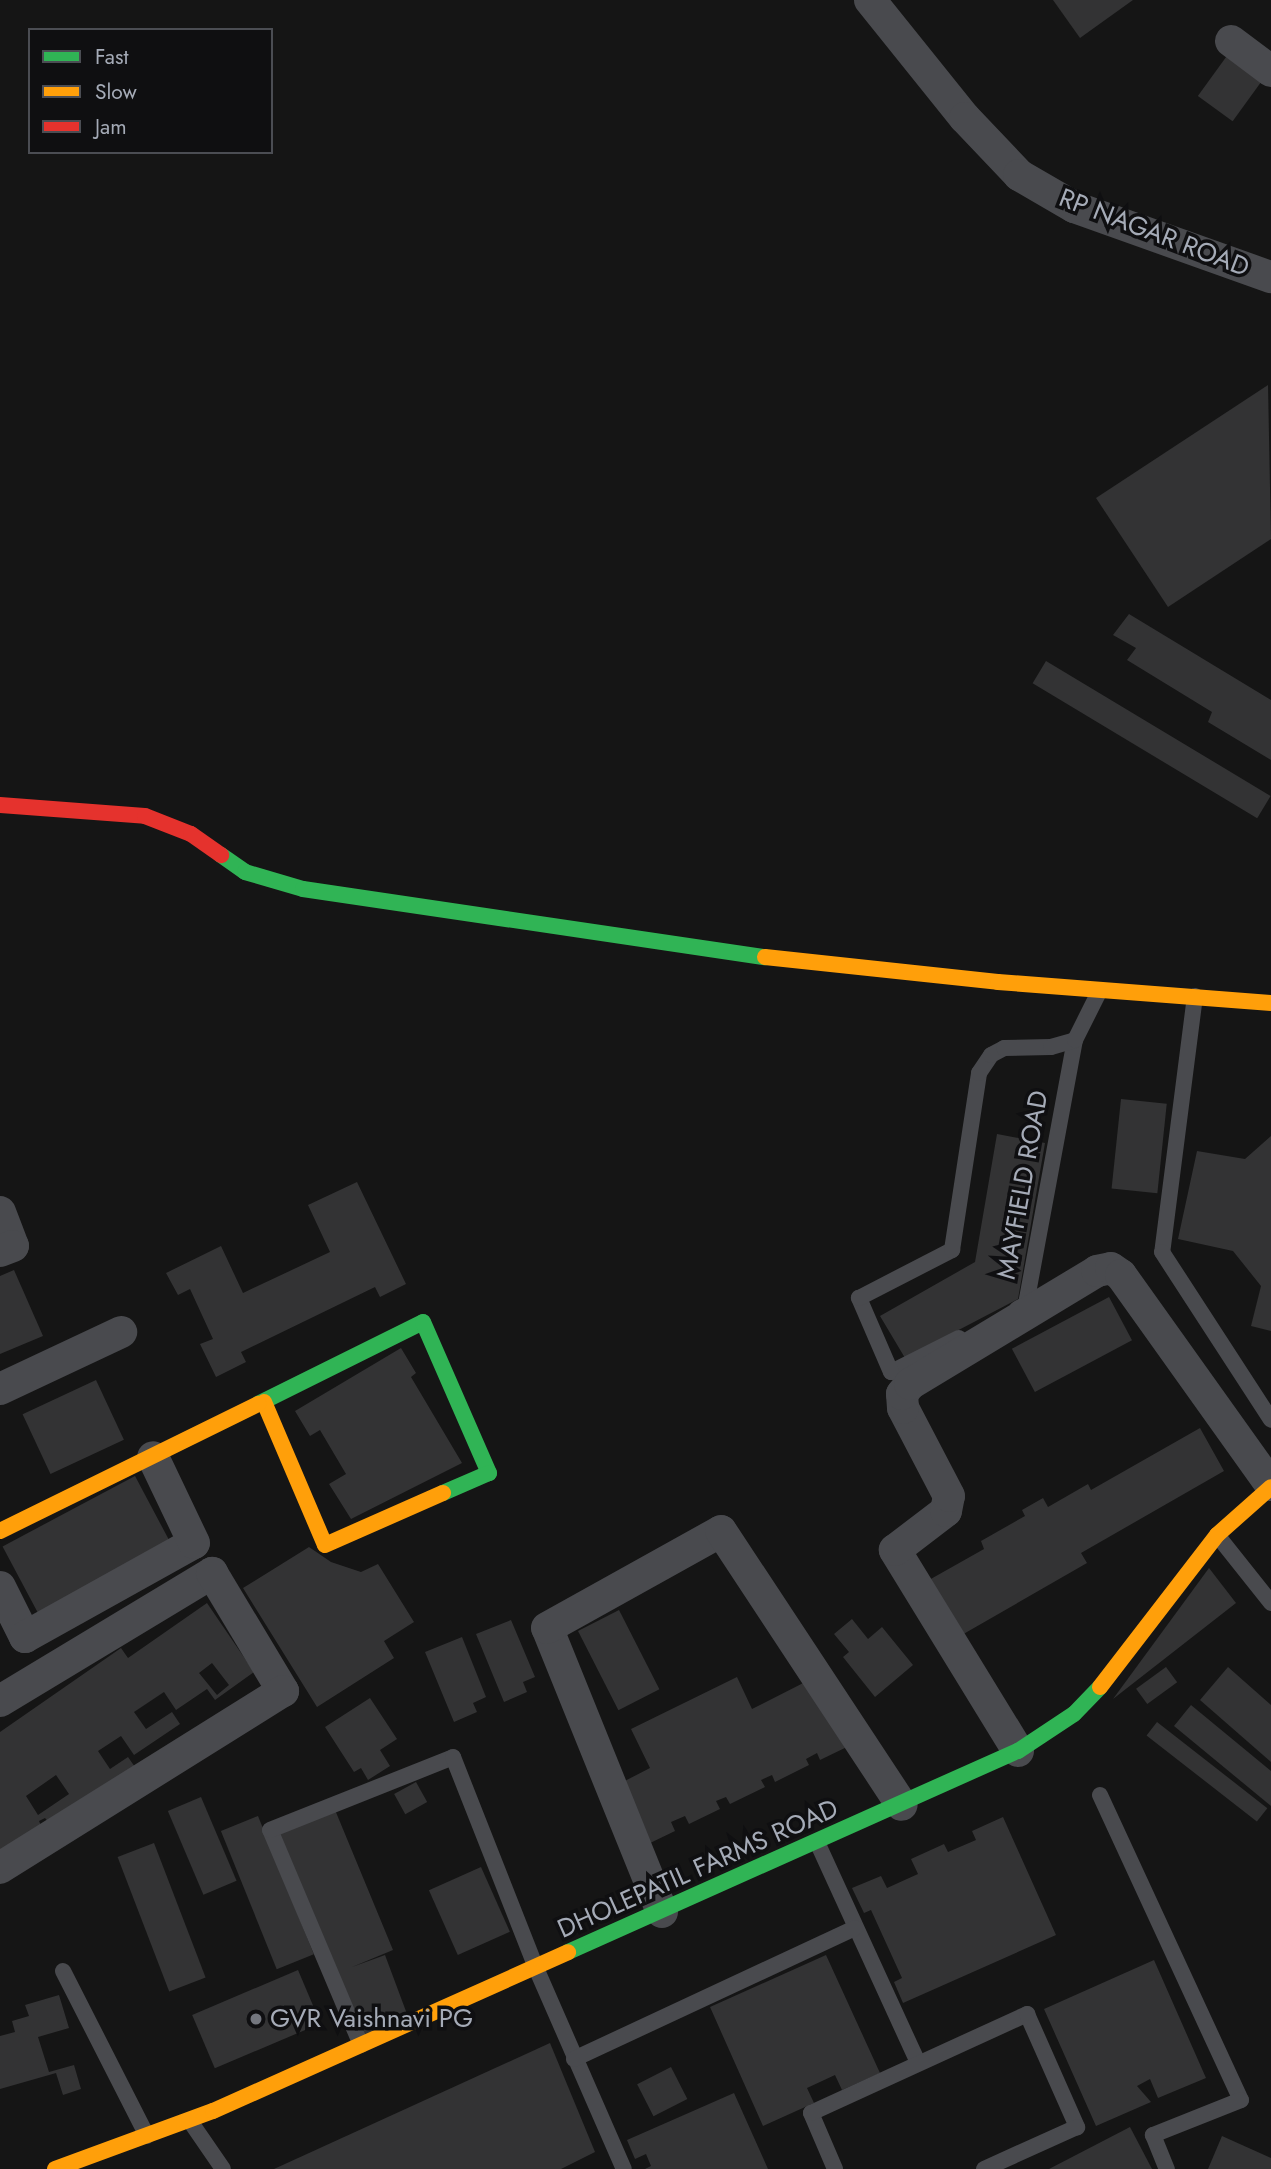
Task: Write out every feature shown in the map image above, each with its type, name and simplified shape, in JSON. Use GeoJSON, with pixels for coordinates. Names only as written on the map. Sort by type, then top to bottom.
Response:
{"type":"FeatureCollection","features":[{"type":"Feature","properties":{"kind":"street","name":"RP NAGAR ROAD"},"geometry":{"type":"LineString","coordinates":[[870,0],[965,118],[1019,175],[1074,207],[1271,277]]}},
{"type":"Feature","properties":{"kind":"street"},"geometry":{"type":"LineString","coordinates":[[1231,41],[1271,71]]}},
{"type":"Feature","properties":{"kind":"street"},"geometry":{"type":"LineString","coordinates":[[0,805],[145,816],[191,834],[246,872],[303,890],[693,949],[998,982],[1271,1003]]}},
{"type":"Feature","properties":{"kind":"street"},"geometry":{"type":"LineString","coordinates":[[0,1212],[13,1246],[0,1251]]}},
{"type":"Feature","properties":{"kind":"street"},"geometry":{"type":"LineString","coordinates":[[1018,1751],[895,1550],[946,1511],[949,1496],[903,1408],[902,1394],[910,1384],[1097,1271],[1111,1268],[1121,1275],[1271,1486]]}},
{"type":"Feature","properties":{"kind":"street"},"geometry":{"type":"LineString","coordinates":[[0,1531],[423,1322],[489,1473],[326,1545],[264,1402]]}},
{"type":"Feature","properties":{"kind":"street"},"geometry":{"type":"LineString","coordinates":[[0,1389],[121,1332]]}},
{"type":"Feature","properties":{"kind":"street"},"geometry":{"type":"LineString","coordinates":[[0,1587],[25,1637],[194,1543],[153,1457]]}},
{"type":"Feature","properties":{"kind":"street","name":"DHOLEPATIL FARMS ROAD"},"geometry":{"type":"LineString","coordinates":[[55,2169],[190,2121],[1018,1751],[1074,1714],[1111,1675],[1217,1535],[1271,1486]]}},
{"type":"Feature","properties":{"kind":"street"},"geometry":{"type":"LineString","coordinates":[[662,1912],[547,1628],[721,1531],[902,1805]]}},
{"type":"Feature","properties":{"kind":"street"},"geometry":{"type":"LineString","coordinates":[[0,1701],[212,1573],[283,1691],[0,1868]]}},
{"type":"Feature","properties":{"kind":"lane","name":"MAYFIELD ROAD"},"geometry":{"type":"LineString","coordinates":[[1075,1040],[1051,1047],[1004,1048],[991,1055],[979,1073],[952,1250],[859,1298],[891,1372],[1026,1304],[1075,1040],[1101,988]]}},
{"type":"Feature","properties":{"kind":"lane"},"geometry":{"type":"LineString","coordinates":[[1195,996],[1162,1252],[1271,1420]]}},
{"type":"Feature","properties":{"kind":"lane"},"geometry":{"type":"LineString","coordinates":[[1217,1535],[1271,1603]]}},
{"type":"Feature","properties":{"kind":"lane"},"geometry":{"type":"LineString","coordinates":[[361,2045],[270,1830],[453,1757],[536,1968],[624,2169]]}},
{"type":"Feature","properties":{"kind":"lane"},"geometry":{"type":"LineString","coordinates":[[1100,1795],[1241,2099],[1153,2135],[1167,2169]]}},
{"type":"Feature","properties":{"kind":"lane"},"geometry":{"type":"LineString","coordinates":[[817,1842],[918,2063]]}},
{"type":"Feature","properties":{"kind":"lane"},"geometry":{"type":"LineString","coordinates":[[575,2059],[855,1928]]}},
{"type":"Feature","properties":{"kind":"lane"},"geometry":{"type":"LineString","coordinates":[[63,1971],[148,2138]]}},
{"type":"Feature","properties":{"kind":"lane"},"geometry":{"type":"LineString","coordinates":[[835,2169],[811,2113],[1027,2014],[1077,2127],[984,2169]]}},
{"type":"Feature","properties":{"kind":"lane"},"geometry":{"type":"LineString","coordinates":[[190,2121],[223,2169]]}},
{"type":"Feature","properties":{"kind":"building"},"geometry":{"type":"Polygon","coordinates":[[[1053,0],[1133,0],[1080,38],[1053,0]]]}},
{"type":"Feature","properties":{"kind":"building"},"geometry":{"type":"Polygon","coordinates":[[[1229,53],[1264,78],[1233,121],[1198,96],[1229,53]]]}},
{"type":"Feature","properties":{"kind":"building"},"geometry":{"type":"Polygon","coordinates":[[[1268,385],[1271,539],[1168,607],[1096,498],[1268,385]]]}},
{"type":"Feature","properties":{"kind":"building"},"geometry":{"type":"Polygon","coordinates":[[[1129,614],[1271,700],[1271,760],[1208,722],[1212,712],[1127,660],[1136,648],[1113,635],[1129,614]]]}},
{"type":"Feature","properties":{"kind":"building"},"geometry":{"type":"Polygon","coordinates":[[[1046,661],[1271,796],[1257,818],[1033,683],[1046,661]]]}},
{"type":"Feature","properties":{"kind":"building"},"geometry":{"type":"Polygon","coordinates":[[[1121,1099],[1167,1104],[1157,1193],[1112,1189],[1121,1099]]]}},
{"type":"Feature","properties":{"kind":"building"},"geometry":{"type":"Polygon","coordinates":[[[997,1134],[1045,1143],[1018,1299],[905,1358],[880,1316],[975,1262],[997,1134]]]}},
{"type":"Feature","properties":{"kind":"building"},"geometry":{"type":"Polygon","coordinates":[[[1271,1136],[1271,1331],[1251,1326],[1261,1286],[1233,1251],[1178,1239],[1197,1151],[1245,1159],[1271,1136]]]}},
{"type":"Feature","properties":{"kind":"building"},"geometry":{"type":"Polygon","coordinates":[[[357,1182],[406,1284],[380,1297],[375,1287],[241,1352],[246,1362],[216,1377],[200,1344],[213,1339],[190,1289],[178,1295],[166,1273],[221,1246],[243,1293],[330,1252],[308,1205],[357,1182]]]}},
{"type":"Feature","properties":{"kind":"building"},"geometry":{"type":"Polygon","coordinates":[[[14,1270],[43,1336],[0,1354],[0,1276],[14,1270]]]}},
{"type":"Feature","properties":{"kind":"building"},"geometry":{"type":"Polygon","coordinates":[[[1109,1297],[1132,1340],[1035,1392],[1012,1349],[1109,1297]]]}},
{"type":"Feature","properties":{"kind":"building"},"geometry":{"type":"Polygon","coordinates":[[[401,1348],[416,1373],[411,1377],[462,1463],[351,1519],[329,1484],[346,1474],[320,1430],[310,1436],[295,1411],[401,1348]]]}},
{"type":"Feature","properties":{"kind":"building"},"geometry":{"type":"Polygon","coordinates":[[[96,1380],[124,1440],[50,1474],[23,1414],[96,1380]]]}},
{"type":"Feature","properties":{"kind":"building"},"geometry":{"type":"Polygon","coordinates":[[[1200,1428],[1224,1471],[1081,1553],[1087,1563],[960,1636],[929,1580],[984,1549],[981,1541],[1025,1516],[1022,1510],[1043,1498],[1048,1507],[1088,1484],[1091,1490],[1200,1428]]]}},
{"type":"Feature","properties":{"kind":"building"},"geometry":{"type":"Polygon","coordinates":[[[135,1476],[174,1550],[42,1621],[3,1546],[135,1476]]]}},
{"type":"Feature","properties":{"kind":"building"},"geometry":{"type":"Polygon","coordinates":[[[309,1547],[331,1562],[361,1572],[378,1564],[414,1622],[384,1641],[394,1658],[317,1707],[243,1588],[309,1547]]]}},
{"type":"Feature","properties":{"kind":"building"},"geometry":{"type":"Polygon","coordinates":[[[1209,1568],[1236,1603],[1113,1699],[1209,1568]]]}},
{"type":"Feature","properties":{"kind":"building"},"geometry":{"type":"Polygon","coordinates":[[[207,1603],[254,1672],[215,1700],[207,1689],[176,1710],[164,1692],[134,1712],[146,1729],[172,1712],[180,1724],[134,1755],[121,1736],[98,1751],[110,1769],[128,1757],[135,1767],[51,1825],[45,1818],[39,1821],[42,1828],[0,1857],[0,1732],[121,1648],[128,1658],[207,1603]],[[212,1663],[199,1673],[217,1695],[229,1685],[212,1663]],[[56,1775],[26,1796],[38,1815],[69,1794],[56,1775]]]}},
{"type":"Feature","properties":{"kind":"building"},"geometry":{"type":"Polygon","coordinates":[[[619,1610],[659,1689],[618,1710],[578,1631],[619,1610]]]}},
{"type":"Feature","properties":{"kind":"building"},"geometry":{"type":"Polygon","coordinates":[[[852,1619],[868,1639],[882,1627],[913,1665],[875,1697],[843,1657],[849,1652],[834,1634],[852,1619]]]}},
{"type":"Feature","properties":{"kind":"building"},"geometry":{"type":"Polygon","coordinates":[[[511,1620],[535,1677],[523,1682],[527,1692],[504,1702],[476,1634],[511,1620]]]}},
{"type":"Feature","properties":{"kind":"building"},"geometry":{"type":"Polygon","coordinates":[[[462,1637],[486,1697],[473,1703],[477,1712],[454,1722],[425,1652],[462,1637]]]}},
{"type":"Feature","properties":{"kind":"building"},"geometry":{"type":"Polygon","coordinates":[[[1166,1667],[1177,1682],[1147,1704],[1136,1689],[1166,1667]]]}},
{"type":"Feature","properties":{"kind":"building"},"geometry":{"type":"Polygon","coordinates":[[[1228,1667],[1271,1705],[1271,1762],[1200,1700],[1228,1667]]]}},
{"type":"Feature","properties":{"kind":"building"},"geometry":{"type":"Polygon","coordinates":[[[817,1676],[851,1745],[820,1760],[817,1753],[806,1759],[809,1765],[775,1782],[772,1775],[761,1780],[765,1787],[730,1804],[726,1797],[716,1801],[720,1809],[689,1824],[685,1816],[671,1822],[675,1831],[646,1845],[617,1785],[650,1768],[631,1729],[737,1677],[752,1709],[817,1676]]]}},
{"type":"Feature","properties":{"kind":"building"},"geometry":{"type":"Polygon","coordinates":[[[370,1698],[397,1739],[380,1750],[390,1766],[368,1780],[361,1768],[354,1772],[325,1727],[370,1698]]]}},
{"type":"Feature","properties":{"kind":"building"},"geometry":{"type":"Polygon","coordinates":[[[1191,1705],[1271,1771],[1271,1806],[1174,1726],[1191,1705]]]}},
{"type":"Feature","properties":{"kind":"building"},"geometry":{"type":"Polygon","coordinates":[[[1157,1722],[1267,1808],[1257,1822],[1147,1735],[1157,1722]]]}},
{"type":"Feature","properties":{"kind":"building"},"geometry":{"type":"Polygon","coordinates":[[[416,1782],[427,1802],[405,1814],[394,1794],[416,1782]]]}},
{"type":"Feature","properties":{"kind":"building"},"geometry":{"type":"Polygon","coordinates":[[[201,1797],[237,1881],[203,1895],[168,1811],[201,1797]]]}},
{"type":"Feature","properties":{"kind":"building"},"geometry":{"type":"Polygon","coordinates":[[[333,1805],[393,1950],[352,1967],[385,1955],[410,2022],[365,2039],[276,1829],[333,1805]]]}},
{"type":"Feature","properties":{"kind":"building"},"geometry":{"type":"Polygon","coordinates":[[[258,1816],[314,1954],[277,1969],[221,1831],[258,1816]]]}},
{"type":"Feature","properties":{"kind":"building"},"geometry":{"type":"Polygon","coordinates":[[[1003,1817],[1056,1935],[903,2003],[894,1982],[902,1978],[871,1910],[864,1913],[852,1888],[881,1876],[887,1888],[918,1874],[911,1859],[944,1844],[948,1852],[976,1840],[972,1831],[1003,1817]]]}},
{"type":"Feature","properties":{"kind":"building"},"geometry":{"type":"Polygon","coordinates":[[[154,1843],[206,1977],[169,1991],[118,1857],[154,1843]]]}},
{"type":"Feature","properties":{"kind":"building"},"geometry":{"type":"Polygon","coordinates":[[[481,1867],[510,1932],[458,1955],[429,1890],[481,1867]]]}},
{"type":"Feature","properties":{"kind":"building"},"geometry":{"type":"Polygon","coordinates":[[[826,1955],[880,2073],[842,2090],[835,2075],[807,2088],[814,2103],[763,2126],[710,2007],[826,1955]]]}},
{"type":"Feature","properties":{"kind":"building"},"geometry":{"type":"Polygon","coordinates":[[[1154,1960],[1206,2078],[1158,2098],[1150,2079],[1137,2086],[1151,2102],[1096,2126],[1044,2009],[1154,1960]]]}},
{"type":"Feature","properties":{"kind":"building","name":"GVR Vaishnavi PG"},"geometry":{"type":"Polygon","coordinates":[[[298,1970],[321,2023],[215,2068],[192,2015],[298,1970]]]}},
{"type":"Feature","properties":{"kind":"building"},"geometry":{"type":"Polygon","coordinates":[[[59,1995],[69,2028],[38,2037],[49,2072],[74,2065],[81,2089],[63,2095],[56,2073],[0,2089],[0,2036],[15,2032],[12,2021],[29,2016],[25,2005],[59,1995]]]}},
{"type":"Feature","properties":{"kind":"building"},"geometry":{"type":"Polygon","coordinates":[[[550,2043],[595,2152],[561,2169],[274,2169],[550,2043]]]}},
{"type":"Feature","properties":{"kind":"building"},"geometry":{"type":"Polygon","coordinates":[[[671,2067],[687,2099],[653,2116],[637,2084],[671,2067]]]}},
{"type":"Feature","properties":{"kind":"building"},"geometry":{"type":"Polygon","coordinates":[[[734,2093],[768,2169],[645,2169],[651,2166],[646,2154],[635,2159],[627,2140],[734,2093]]]}},
{"type":"Feature","properties":{"kind":"building"},"geometry":{"type":"Polygon","coordinates":[[[1130,2127],[1152,2169],[1049,2169],[1130,2127]]]}},
{"type":"Feature","properties":{"kind":"building"},"geometry":{"type":"Polygon","coordinates":[[[1222,2136],[1271,2158],[1271,2169],[1208,2169],[1222,2136]]]}},
{"type":"Feature","properties":{"kind":"traffic: fast"},"geometry":{"type":"LineString","coordinates":[[221,855],[245,872],[303,889],[765,957]]}},
{"type":"Feature","properties":{"kind":"traffic: fast"},"geometry":{"type":"LineString","coordinates":[[258,1404],[423,1322],[489,1473],[443,1493]]}},
{"type":"Feature","properties":{"kind":"traffic: fast"},"geometry":{"type":"LineString","coordinates":[[568,1952],[1018,1751],[1074,1714],[1100,1687]]}},
{"type":"Feature","properties":{"kind":"traffic: slow"},"geometry":{"type":"LineString","coordinates":[[765,957],[998,982],[1271,1003]]}},
{"type":"Feature","properties":{"kind":"traffic: slow"},"geometry":{"type":"LineString","coordinates":[[264,1402],[325,1545],[443,1493]]}},
{"type":"Feature","properties":{"kind":"traffic: slow"},"geometry":{"type":"LineString","coordinates":[[0,1531],[258,1404]]}},
{"type":"Feature","properties":{"kind":"traffic: slow"},"geometry":{"type":"LineString","coordinates":[[1100,1687],[1217,1535],[1271,1487]]}},
{"type":"Feature","properties":{"kind":"traffic: slow"},"geometry":{"type":"LineString","coordinates":[[55,2169],[213,2111],[568,1952]]}},
{"type":"Feature","properties":{"kind":"traffic: jam"},"geometry":{"type":"LineString","coordinates":[[0,805],[145,816],[191,834],[221,855]]}},
{"type":"Feature","properties":{"kind":"place","name":"GVR Vaishnavi PG"},"geometry":{"type":"Point","coordinates":[256,2019]}}]}
